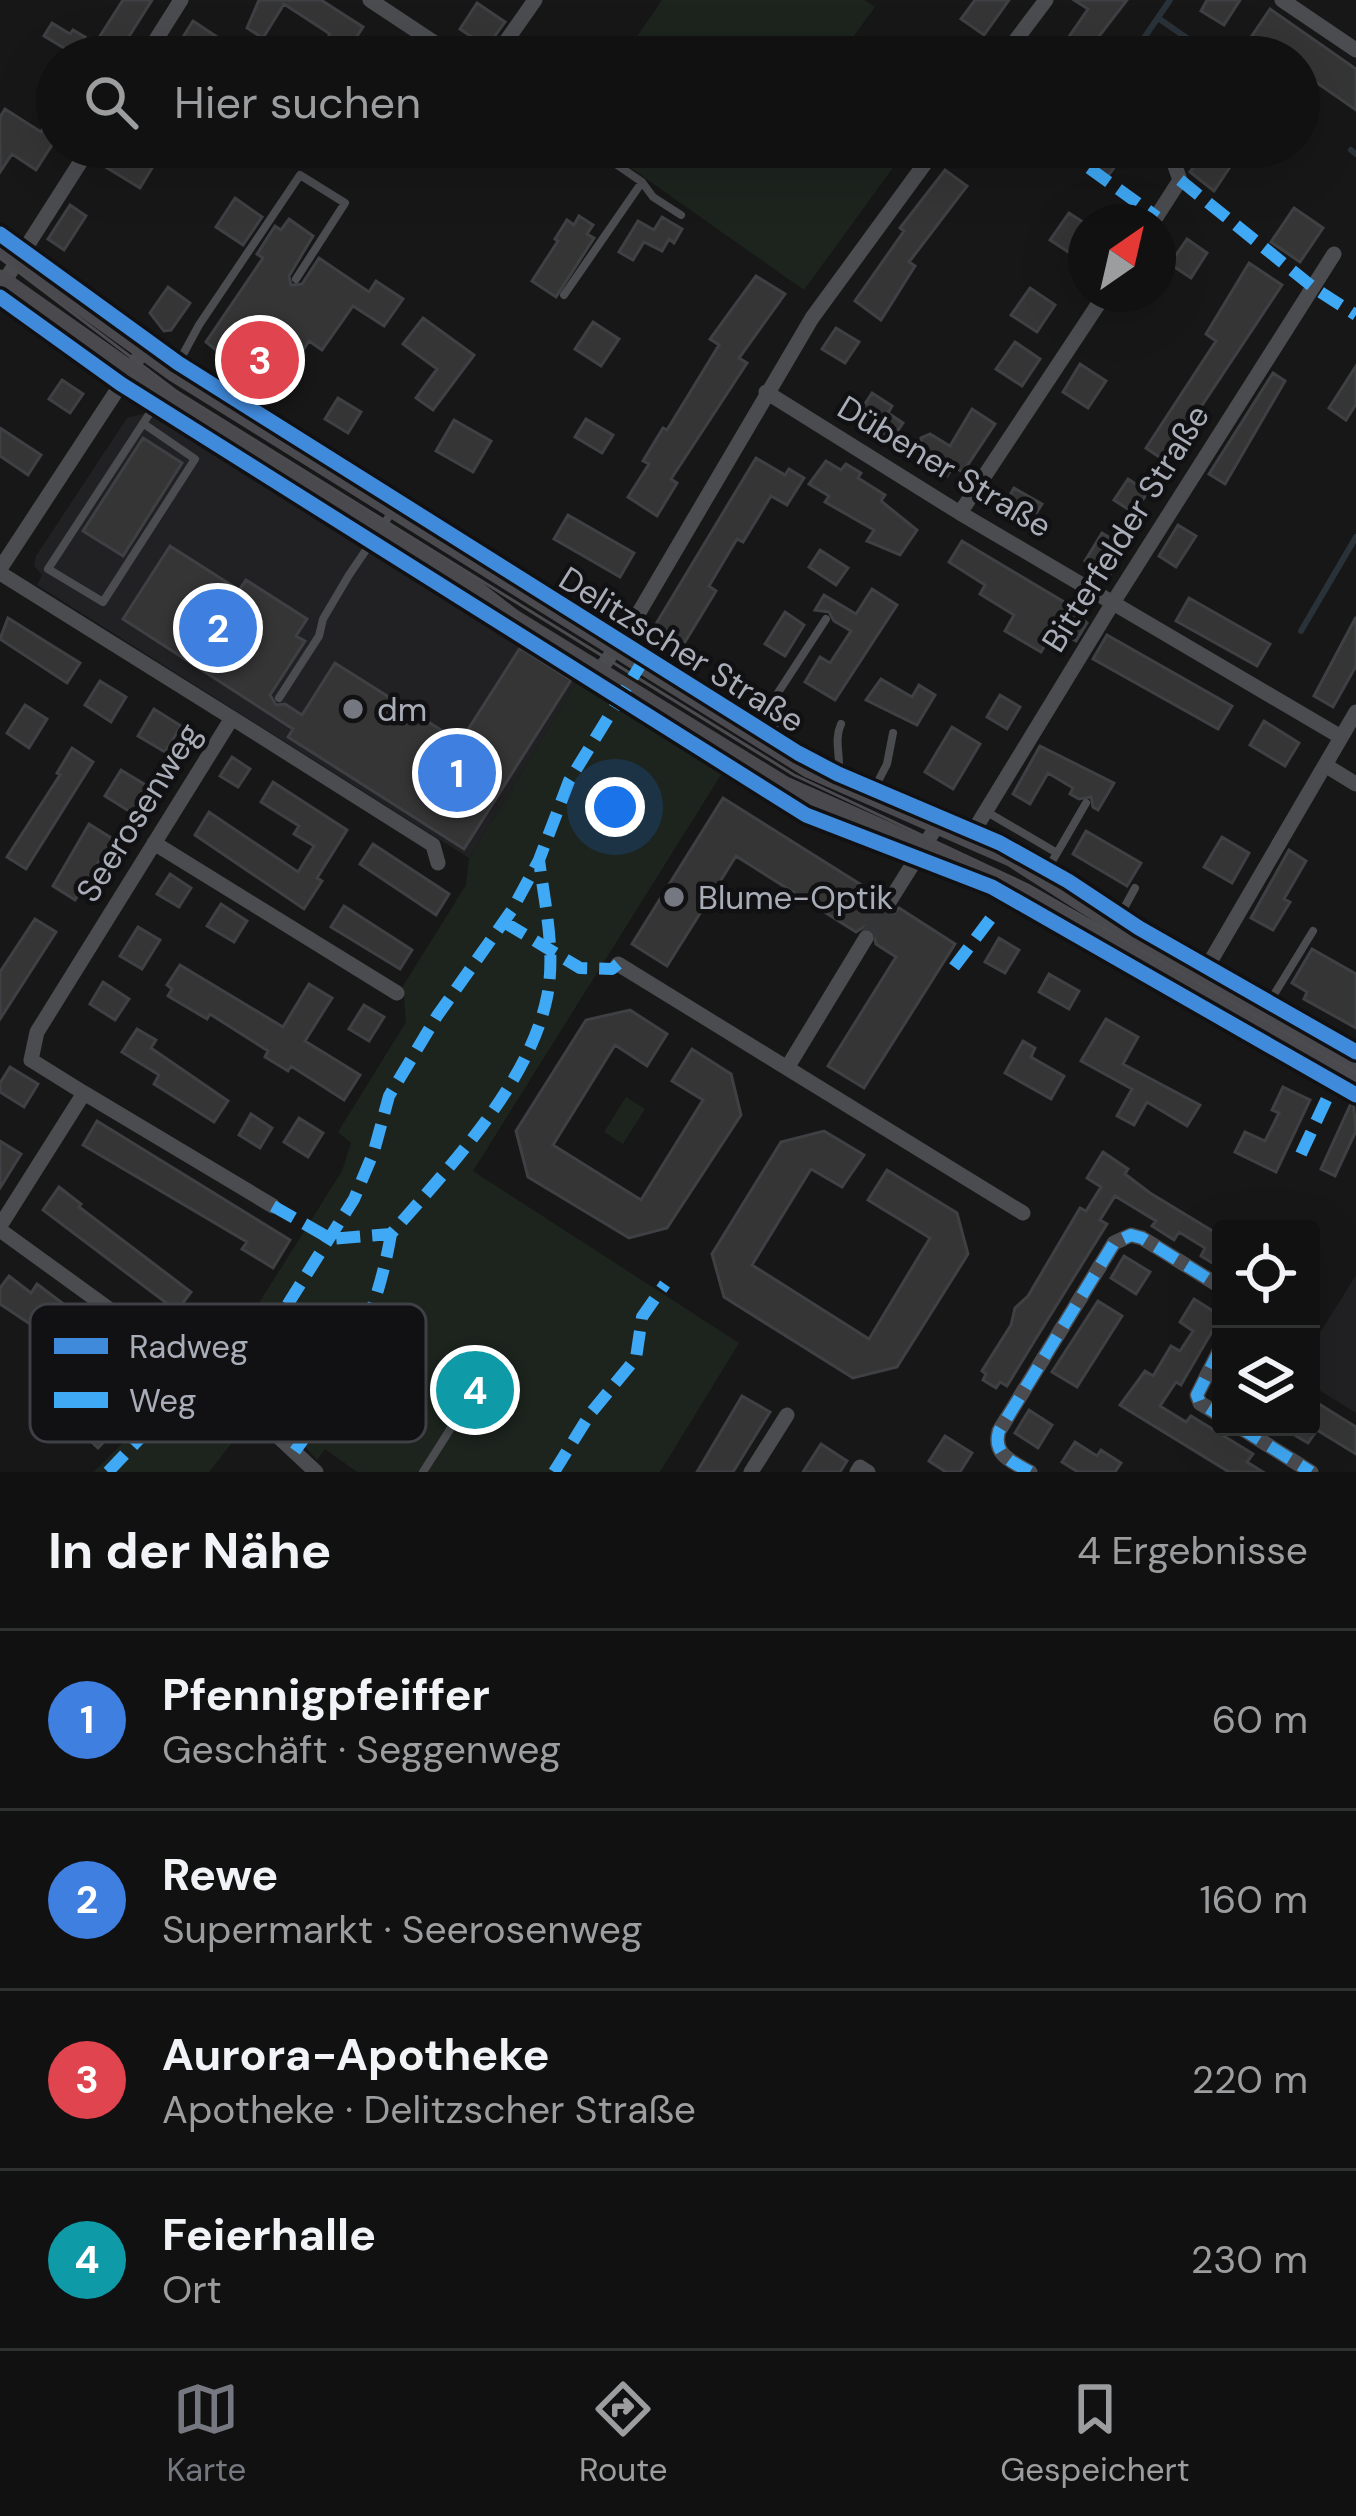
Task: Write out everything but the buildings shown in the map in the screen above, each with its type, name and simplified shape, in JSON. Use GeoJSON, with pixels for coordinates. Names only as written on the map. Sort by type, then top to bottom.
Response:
{"type":"FeatureCollection","features":[{"type":"Feature","properties":{"kind":"main road","name":"Delitzscher Straße"},"geometry":{"type":"LineString","coordinates":[[0,246],[174,371],[758,736],[837,782],[1045,874],[1203,974],[1352,1052]]}},
{"type":"Feature","properties":{"kind":"main road","name":"Delitzscher Straße"},"geometry":{"type":"LineString","coordinates":[[2,281],[162,394],[783,786],[924,846],[1063,916],[1356,1085]]}},
{"type":"Feature","properties":{"kind":"street"},"geometry":{"type":"LineString","coordinates":[[159,36],[181,0]]}},
{"type":"Feature","properties":{"kind":"street"},"geometry":{"type":"LineString","coordinates":[[370,0],[424,36]]}},
{"type":"Feature","properties":{"kind":"street"},"geometry":{"type":"LineString","coordinates":[[510,36],[535,0]]}},
{"type":"Feature","properties":{"kind":"street"},"geometry":{"type":"LineString","coordinates":[[1019,36],[1046,0]]}},
{"type":"Feature","properties":{"kind":"street"},"geometry":{"type":"LineString","coordinates":[[1282,0],[1356,50]]}},
{"type":"Feature","properties":{"kind":"street"},"geometry":{"type":"LineString","coordinates":[[1312,0],[1317,23]]}},
{"type":"Feature","properties":{"kind":"street"},"geometry":{"type":"LineString","coordinates":[[2,281],[77,168]]}},
{"type":"Feature","properties":{"kind":"street"},"geometry":{"type":"LineString","coordinates":[[598,673],[812,318],[922,168]]}},
{"type":"Feature","properties":{"kind":"street"},"geometry":{"type":"LineString","coordinates":[[1165,204],[1180,180],[1176,168]]}},
{"type":"Feature","properties":{"kind":"street","name":"Bitterfelder Straße"},"geometry":{"type":"LineString","coordinates":[[970,837],[1334,254]]}},
{"type":"Feature","properties":{"kind":"street"},"geometry":{"type":"LineString","coordinates":[[960,512],[1093,312]]}},
{"type":"Feature","properties":{"kind":"street"},"geometry":{"type":"LineString","coordinates":[[0,571],[144,350]]}},
{"type":"Feature","properties":{"kind":"street","name":"Dübener Straße"},"geometry":{"type":"LineString","coordinates":[[766,392],[1341,737]]}},
{"type":"Feature","properties":{"kind":"street","name":"Seerosenweg"},"geometry":{"type":"LineString","coordinates":[[0,571],[232,718],[37,1031],[31,1060],[84,1093]]}},
{"type":"Feature","properties":{"kind":"street"},"geometry":{"type":"LineString","coordinates":[[1203,974],[1356,712]]}},
{"type":"Feature","properties":{"kind":"street"},"geometry":{"type":"LineString","coordinates":[[232,718],[433,845],[438,863]]}},
{"type":"Feature","properties":{"kind":"street"},"geometry":{"type":"LineString","coordinates":[[1325,765],[1356,784]]}},
{"type":"Feature","properties":{"kind":"street"},"geometry":{"type":"LineString","coordinates":[[889,902],[938,824]]}},
{"type":"Feature","properties":{"kind":"street"},"geometry":{"type":"LineString","coordinates":[[154,843],[397,993]]}},
{"type":"Feature","properties":{"kind":"street"},"geometry":{"type":"LineString","coordinates":[[787,1068],[866,938]]}},
{"type":"Feature","properties":{"kind":"street"},"geometry":{"type":"LineString","coordinates":[[618,964],[1022,1214]]}},
{"type":"Feature","properties":{"kind":"street"},"geometry":{"type":"LineString","coordinates":[[104,1304],[0,1228],[84,1093],[273,1206]]}},
{"type":"Feature","properties":{"kind":"street"},"geometry":{"type":"LineString","coordinates":[[1030,1472],[1003,1455],[998,1448],[999,1431],[1114,1243],[1131,1235],[1142,1238],[1212,1281]]}},
{"type":"Feature","properties":{"kind":"street"},"geometry":{"type":"LineString","coordinates":[[1212,1362],[1197,1395],[1212,1410]]}},
{"type":"Feature","properties":{"kind":"street"},"geometry":{"type":"LineString","coordinates":[[751,1472],[787,1414]]}},
{"type":"Feature","properties":{"kind":"street"},"geometry":{"type":"LineString","coordinates":[[1253,1436],[1311,1472]]}},
{"type":"Feature","properties":{"kind":"street"},"geometry":{"type":"LineString","coordinates":[[284,1442],[316,1472]]}},
{"type":"Feature","properties":{"kind":"street"},"geometry":{"type":"LineString","coordinates":[[857,1472],[860,1468],[868,1472]]}},
{"type":"Feature","properties":{"kind":"lane"},"geometry":{"type":"LineString","coordinates":[[622,168],[680,215]]}},
{"type":"Feature","properties":{"kind":"lane"},"geometry":{"type":"LineString","coordinates":[[174,371],[199,325],[300,175],[345,203],[296,279]]}},
{"type":"Feature","properties":{"kind":"lane"},"geometry":{"type":"LineString","coordinates":[[564,295],[642,182]]}},
{"type":"Feature","properties":{"kind":"lane"},"geometry":{"type":"LineString","coordinates":[[144,424],[195,459],[103,602],[49,569],[162,394]]}},
{"type":"Feature","properties":{"kind":"lane"},"geometry":{"type":"LineString","coordinates":[[279,698],[320,636],[322,619],[395,508]]}},
{"type":"Feature","properties":{"kind":"lane"},"geometry":{"type":"LineString","coordinates":[[758,736],[826,619]]}},
{"type":"Feature","properties":{"kind":"lane"},"geometry":{"type":"LineString","coordinates":[[758,736],[786,712],[800,721]]}},
{"type":"Feature","properties":{"kind":"lane"},"geometry":{"type":"LineString","coordinates":[[837,782],[841,764],[835,738],[841,724]]}},
{"type":"Feature","properties":{"kind":"lane"},"geometry":{"type":"LineString","coordinates":[[871,796],[887,764],[893,733]]}},
{"type":"Feature","properties":{"kind":"lane"},"geometry":{"type":"LineString","coordinates":[[1045,874],[1086,803]]}},
{"type":"Feature","properties":{"kind":"lane"},"geometry":{"type":"LineString","coordinates":[[984,809],[1057,853]]}},
{"type":"Feature","properties":{"kind":"lane"},"geometry":{"type":"LineString","coordinates":[[1116,923],[1135,888]]}},
{"type":"Feature","properties":{"kind":"lane"},"geometry":{"type":"LineString","coordinates":[[1265,1009],[1313,931]]}},
{"type":"Feature","properties":{"kind":"lane"},"geometry":{"type":"LineString","coordinates":[[479,1351],[505,1369],[490,1406],[480,1412],[464,1408],[449,1392],[459,1370],[479,1351]]}},
{"type":"Feature","properties":{"kind":"lane"},"geometry":{"type":"LineString","coordinates":[[423,1472],[464,1408]]}},
{"type":"Feature","properties":{"kind":"shaded area"},"geometry":{"type":"Polygon","coordinates":[[[662,0],[865,0],[875,7],[854,36],[637,36],[662,0]]]}},
{"type":"Feature","properties":{"kind":"shaded area"},"geometry":{"type":"Polygon","coordinates":[[[631,168],[893,168],[804,290],[631,168]]]}},
{"type":"Feature","properties":{"kind":"shaded area"},"geometry":{"type":"Polygon","coordinates":[[[160,412],[340,524],[578,680],[469,858],[37,585],[42,575],[34,566],[36,556],[127,418],[160,412]]]}},
{"type":"Feature","properties":{"kind":"shaded area"},"geometry":{"type":"Polygon","coordinates":[[[578,680],[724,770],[473,1171],[739,1343],[660,1472],[357,1472],[325,1449],[317,1460],[301,1442],[426,1442],[426,1304],[258,1304],[342,1171],[351,1143],[338,1132],[406,1022],[403,986],[466,885],[469,858],[578,680]]]}},
{"type":"Feature","properties":{"kind":"shaded area"},"geometry":{"type":"Polygon","coordinates":[[[626,1097],[645,1109],[623,1144],[604,1132],[626,1097]]]}},
{"type":"Feature","properties":{"kind":"shaded area"},"geometry":{"type":"Polygon","coordinates":[[[1356,1275],[1356,1413],[1320,1391],[1320,1333],[1356,1275]]]}},
{"type":"Feature","properties":{"kind":"shaded area"},"geometry":{"type":"Polygon","coordinates":[[[124,1442],[233,1442],[209,1472],[94,1472],[124,1442]]]}},
{"type":"Feature","properties":{"kind":"waterway"},"geometry":{"type":"LineString","coordinates":[[1145,36],[1170,0]]}},
{"type":"Feature","properties":{"kind":"waterway"},"geometry":{"type":"LineString","coordinates":[[1158,18],[1184,36]]}},
{"type":"Feature","properties":{"kind":"waterway"},"geometry":{"type":"LineString","coordinates":[[1351,150],[1356,154]]}},
{"type":"Feature","properties":{"kind":"waterway"},"geometry":{"type":"LineString","coordinates":[[1301,631],[1356,537]]}},
{"type":"Feature","properties":{"kind":"tunnel"},"geometry":{"type":"LineString","coordinates":[[866,938],[889,902]]}},
{"type":"Feature","properties":{"kind":"tram line"},"geometry":{"type":"LineString","coordinates":[[0,258],[176,391],[794,775],[1028,885],[1356,1073]]}},
{"type":"Feature","properties":{"kind":"marked path"},"geometry":{"type":"LineString","coordinates":[[1089,168],[1139,204]]}},
{"type":"Feature","properties":{"kind":"marked path"},"geometry":{"type":"LineString","coordinates":[[1180,180],[1314,288],[1356,315]]}},
{"type":"Feature","properties":{"kind":"marked path"},"geometry":{"type":"LineString","coordinates":[[288,1304],[354,1199],[389,1096],[437,1016],[512,910],[539,860],[569,781],[649,651]]}},
{"type":"Feature","properties":{"kind":"marked path"},"geometry":{"type":"LineString","coordinates":[[273,1206],[331,1239],[391,1234],[484,1124],[523,1062],[547,997],[550,946],[539,860]]}},
{"type":"Feature","properties":{"kind":"marked path"},"geometry":{"type":"LineString","coordinates":[[954,967],[997,910]]}},
{"type":"Feature","properties":{"kind":"marked path"},"geometry":{"type":"LineString","coordinates":[[504,922],[580,968],[612,969],[618,964]]}},
{"type":"Feature","properties":{"kind":"marked path"},"geometry":{"type":"LineString","coordinates":[[1301,1154],[1328,1096]]}},
{"type":"Feature","properties":{"kind":"marked path"},"geometry":{"type":"LineString","coordinates":[[373,1304],[391,1234]]}},
{"type":"Feature","properties":{"kind":"marked path"},"geometry":{"type":"LineString","coordinates":[[1030,1472],[1001,1452],[999,1431],[1114,1243],[1131,1235],[1142,1238],[1212,1281]]}},
{"type":"Feature","properties":{"kind":"marked path"},"geometry":{"type":"LineString","coordinates":[[554,1472],[590,1414],[636,1358],[642,1317],[665,1284]]}},
{"type":"Feature","properties":{"kind":"marked path"},"geometry":{"type":"LineString","coordinates":[[1212,1365],[1197,1395],[1212,1410]]}},
{"type":"Feature","properties":{"kind":"marked path"},"geometry":{"type":"LineString","coordinates":[[1253,1436],[1311,1472]]}},
{"type":"Feature","properties":{"kind":"marked path"},"geometry":{"type":"LineString","coordinates":[[108,1472],[136,1442]]}},
{"type":"Feature","properties":{"kind":"marked path"},"geometry":{"type":"LineString","coordinates":[[295,1451],[301,1442]]}},
{"type":"Feature","properties":{"kind":"cycle path"},"geometry":{"type":"LineString","coordinates":[[0,234],[178,363],[798,753],[1000,843],[1356,1052]]}},
{"type":"Feature","properties":{"kind":"cycle path"},"geometry":{"type":"LineString","coordinates":[[0,297],[121,384],[806,815],[992,887],[1356,1095]]}},
{"type":"Feature","properties":{"kind":"place","name":"Aurora-Apotheke"},"geometry":{"type":"Point","coordinates":[260,360]}},
{"type":"Feature","properties":{"kind":"place","name":"Rewe"},"geometry":{"type":"Point","coordinates":[218,628]}},
{"type":"Feature","properties":{"kind":"place","name":"dm"},"geometry":{"type":"Point","coordinates":[353,709]}},
{"type":"Feature","properties":{"kind":"place","name":"Pfennigpfeiffer"},"geometry":{"type":"Point","coordinates":[457,773]}},
{"type":"Feature","properties":{"kind":"place","name":"Blume-Optik"},"geometry":{"type":"Point","coordinates":[674,897]}},
{"type":"Feature","properties":{"kind":"place","name":"Feierhalle"},"geometry":{"type":"Point","coordinates":[475,1390]}}]}
